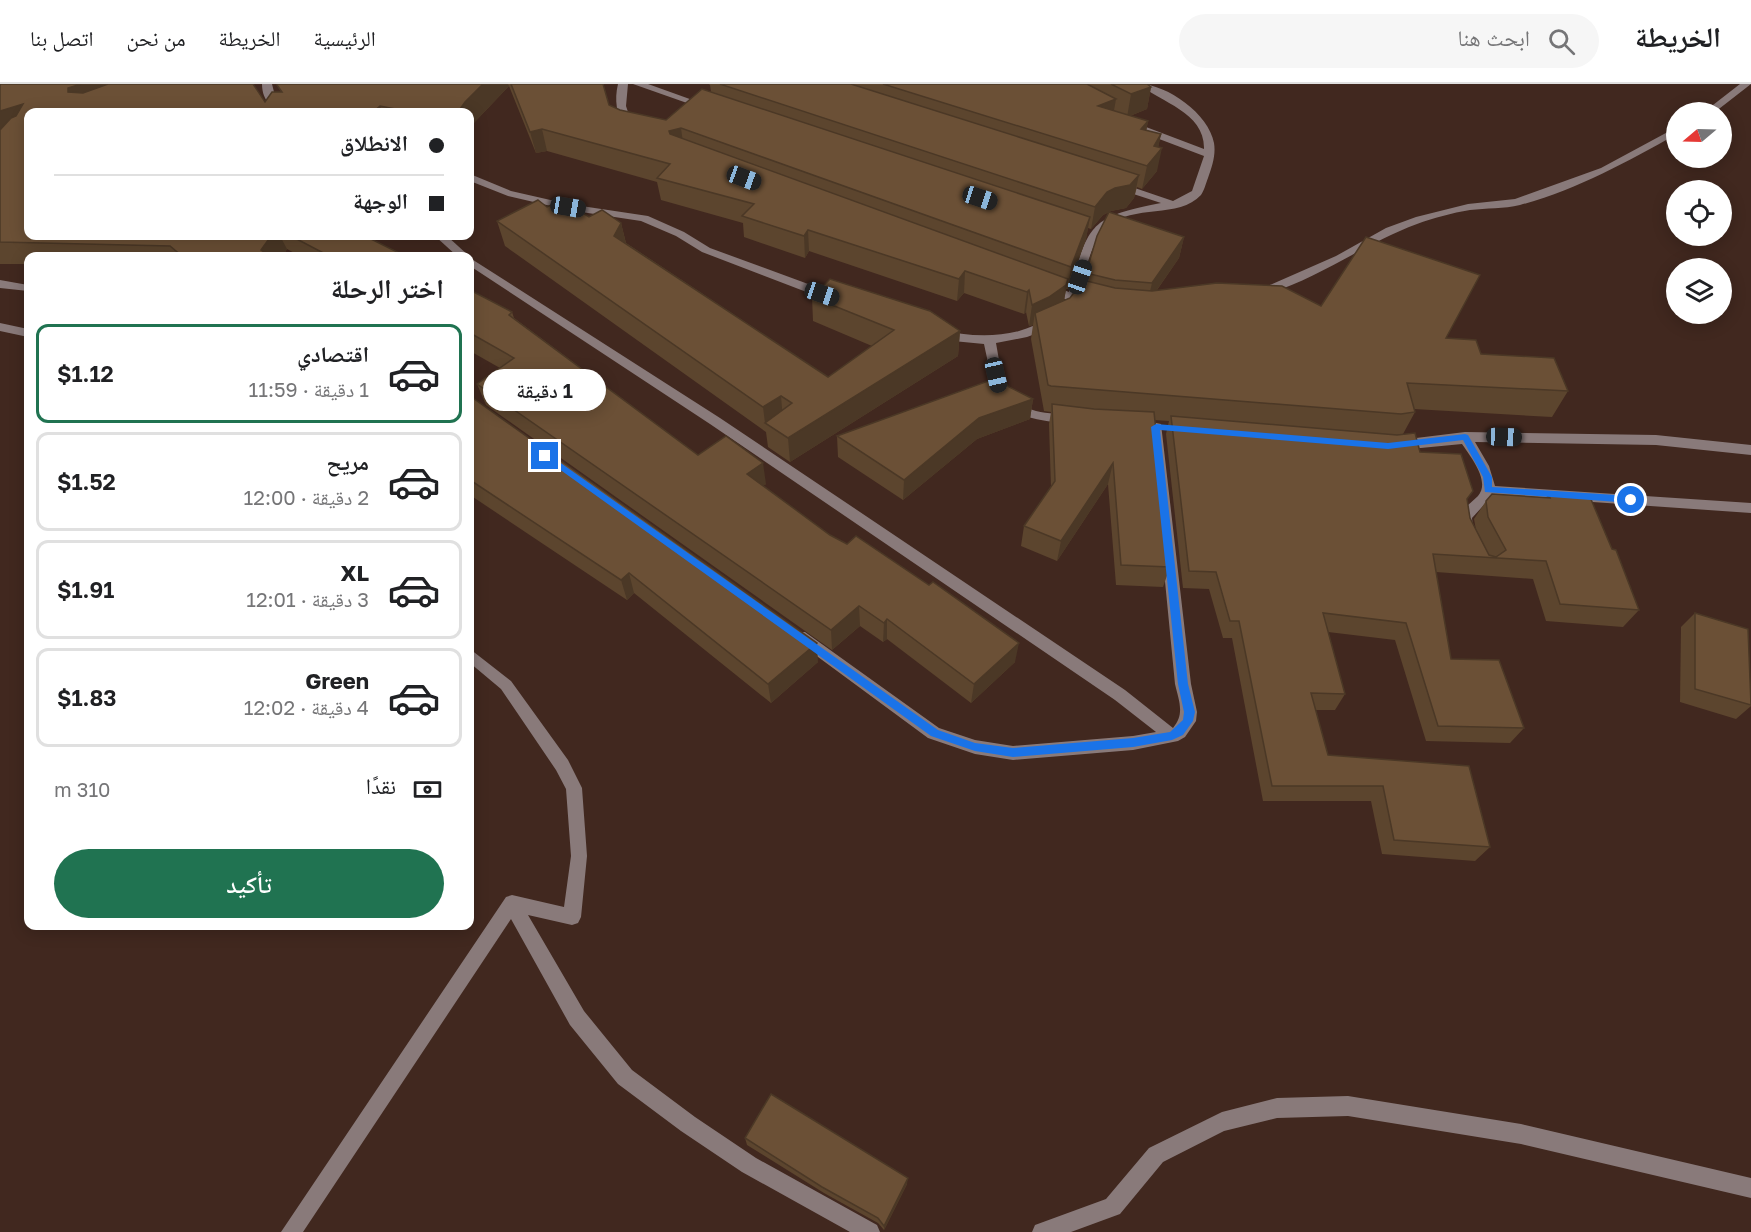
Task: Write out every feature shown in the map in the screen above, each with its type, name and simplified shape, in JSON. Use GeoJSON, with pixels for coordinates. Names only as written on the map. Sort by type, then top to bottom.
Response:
{"type":"FeatureCollection","features":[{"type":"Feature","properties":{"kind":"street"},"geometry":{"type":"LineString","coordinates":[[267,84],[267,93],[271,101],[280,108]]}},
{"type":"Feature","properties":{"kind":"street"},"geometry":{"type":"LineString","coordinates":[[623,84],[620,96],[622,112],[628,127]]}},
{"type":"Feature","properties":{"kind":"street"},"geometry":{"type":"LineString","coordinates":[[638,84],[718,111]]}},
{"type":"Feature","properties":{"kind":"street"},"geometry":{"type":"LineString","coordinates":[[924,329],[954,338],[989,341],[1028,334],[1064,314],[1077,299],[1094,236],[1109,218],[1126,212],[1157,209],[1176,204],[1197,193],[1210,155],[1208,138],[1197,120],[1177,103],[1144,84]]}},
{"type":"Feature","properties":{"kind":"street"},"geometry":{"type":"LineString","coordinates":[[1722,102],[1746,84]]}},
{"type":"Feature","properties":{"kind":"street"},"geometry":{"type":"LineString","coordinates":[[1127,123],[1210,155]]}},
{"type":"Feature","properties":{"kind":"street"},"geometry":{"type":"LineString","coordinates":[[1247,295],[1279,286],[1340,258],[1390,230],[1419,219],[1468,207],[1518,202],[1605,170],[1666,136]]}},
{"type":"Feature","properties":{"kind":"street"},"geometry":{"type":"LineString","coordinates":[[474,179],[508,193],[568,207],[644,218],[680,234],[706,250],[847,303]]}},
{"type":"Feature","properties":{"kind":"street"},"geometry":{"type":"LineString","coordinates":[[1109,183],[1176,204]]}},
{"type":"Feature","properties":{"kind":"street"},"geometry":{"type":"LineString","coordinates":[[1082,232],[1094,236]]}},
{"type":"Feature","properties":{"kind":"street"},"geometry":{"type":"LineString","coordinates":[[445,240],[459,252]]}},
{"type":"Feature","properties":{"kind":"street"},"geometry":{"type":"LineString","coordinates":[[474,264],[715,421],[1120,695],[1172,736]]}},
{"type":"Feature","properties":{"kind":"street"},"geometry":{"type":"LineString","coordinates":[[0,284],[24,287]]}},
{"type":"Feature","properties":{"kind":"street"},"geometry":{"type":"LineString","coordinates":[[1039,285],[1077,299]]}},
{"type":"Feature","properties":{"kind":"street"},"geometry":{"type":"LineString","coordinates":[[0,327],[24,332]]}},
{"type":"Feature","properties":{"kind":"street"},"geometry":{"type":"LineString","coordinates":[[989,341],[1000,390],[1008,404],[1022,412],[1046,418],[1079,421]]}},
{"type":"Feature","properties":{"kind":"street"},"geometry":{"type":"LineString","coordinates":[[788,627],[934,733],[975,747],[1013,753],[1133,743],[1172,736],[1179,732],[1188,721],[1190,712],[1183,684],[1156,427]]}},
{"type":"Feature","properties":{"kind":"street"},"geometry":{"type":"LineString","coordinates":[[1388,446],[1465,437],[1656,440],[1751,450]]}},
{"type":"Feature","properties":{"kind":"street"},"geometry":{"type":"LineString","coordinates":[[1465,437],[1488,477],[1488,490],[1485,497],[1472,506],[1465,517],[1467,535],[1473,546]]}},
{"type":"Feature","properties":{"kind":"street"},"geometry":{"type":"LineString","coordinates":[[1488,490],[1751,508]]}},
{"type":"Feature","properties":{"kind":"street"},"geometry":{"type":"LineString","coordinates":[[474,658],[506,685],[562,765],[574,788],[579,856],[572,917],[512,903]]}},
{"type":"Feature","properties":{"kind":"street"},"geometry":{"type":"LineString","coordinates":[[291,1232],[512,903]]}},
{"type":"Feature","properties":{"kind":"street"},"geometry":{"type":"LineString","coordinates":[[512,903],[577,1018],[625,1077],[688,1124],[749,1165],[870,1232]]}},
{"type":"Feature","properties":{"kind":"street"},"geometry":{"type":"LineString","coordinates":[[1042,1232],[1113,1207],[1156,1155],[1222,1122],[1277,1108],[1348,1106],[1521,1134],[1751,1188]]}},
{"type":"Feature","properties":{"kind":"building"},"geometry":{"type":"Polygon","coordinates":[[[0,84],[81,84],[68,88],[68,92],[83,93],[108,84],[253,84],[265,102],[272,92],[282,92],[278,84],[483,84],[461,108],[380,106],[378,108],[24,108],[24,240],[268,240],[261,250],[264,252],[177,252],[170,246],[0,242],[0,130],[16,116],[23,104],[0,111],[0,84]]]}},
{"type":"Feature","properties":{"kind":"building"},"geometry":{"type":"Polygon","coordinates":[[[511,84],[603,84],[609,105],[620,110],[666,120],[702,89],[1090,217],[1071,267],[681,128],[669,131],[670,134],[1068,279],[1066,285],[1032,305],[1029,290],[1027,292],[965,271],[959,279],[808,230],[804,236],[742,216],[754,204],[657,178],[670,164],[542,129],[530,132],[511,84]]]}},
{"type":"Feature","properties":{"kind":"building"},"geometry":{"type":"Polygon","coordinates":[[[720,84],[851,84],[1139,175],[1130,185],[1107,192],[1095,207],[720,84]]]}},
{"type":"Feature","properties":{"kind":"building"},"geometry":{"type":"Polygon","coordinates":[[[883,84],[1087,84],[1116,99],[1098,106],[1148,121],[1141,129],[1161,134],[1154,146],[1162,148],[1147,166],[883,84]]]}},
{"type":"Feature","properties":{"kind":"building"},"geometry":{"type":"Polygon","coordinates":[[[1111,84],[1147,84],[1151,87],[1131,94],[1111,84]]]}},
{"type":"Feature","properties":{"kind":"building"},"geometry":{"type":"Polygon","coordinates":[[[538,200],[547,207],[562,200],[589,217],[602,210],[621,223],[614,236],[828,377],[894,330],[812,297],[830,279],[930,311],[960,331],[788,438],[765,423],[792,403],[781,396],[763,407],[497,221],[538,200]]]}},
{"type":"Feature","properties":{"kind":"building"},"geometry":{"type":"Polygon","coordinates":[[[1109,212],[1184,237],[1152,283],[1115,280],[1086,273],[1097,236],[1109,212]]]}},
{"type":"Feature","properties":{"kind":"building"},"geometry":{"type":"Polygon","coordinates":[[[1366,237],[1480,275],[1446,338],[1476,340],[1481,354],[1554,358],[1568,391],[1407,383],[1415,412],[1401,414],[1048,385],[1035,313],[1070,298],[1083,280],[1115,288],[1152,291],[1217,283],[1282,286],[1321,306],[1366,237]]]}},
{"type":"Feature","properties":{"kind":"building"},"geometry":{"type":"Polygon","coordinates":[[[299,240],[373,240],[397,252],[321,252],[299,240]]]}},
{"type":"Feature","properties":{"kind":"building"},"geometry":{"type":"Polygon","coordinates":[[[474,292],[512,312],[509,315],[698,455],[726,436],[763,463],[747,474],[830,535],[847,544],[856,536],[929,585],[933,582],[1019,643],[974,684],[887,619],[884,623],[859,606],[831,630],[477,384],[514,358],[474,335],[474,292]]]}},
{"type":"Feature","properties":{"kind":"building"},"geometry":{"type":"Polygon","coordinates":[[[999,377],[1009,387],[1033,399],[979,418],[904,480],[837,436],[999,377]]]}},
{"type":"Feature","properties":{"kind":"building"},"geometry":{"type":"Polygon","coordinates":[[[474,399],[817,643],[768,684],[629,573],[621,580],[474,483],[474,399]]]}},
{"type":"Feature","properties":{"kind":"building"},"geometry":{"type":"Polygon","coordinates":[[[1052,404],[1154,412],[1170,567],[1121,565],[1113,463],[1061,541],[1024,526],[1055,481],[1052,404]]]}},
{"type":"Feature","properties":{"kind":"building"},"geometry":{"type":"Polygon","coordinates":[[[1171,416],[1397,435],[1415,433],[1420,452],[1461,454],[1473,491],[1467,499],[1470,518],[1489,555],[1496,557],[1506,550],[1488,517],[1486,501],[1492,494],[1550,498],[1548,494],[1590,497],[1612,549],[1616,550],[1639,610],[1560,604],[1546,561],[1433,554],[1451,659],[1499,660],[1524,728],[1438,726],[1406,623],[1323,613],[1345,694],[1311,693],[1328,755],[1469,766],[1490,847],[1394,840],[1383,786],[1272,786],[1239,621],[1230,621],[1216,572],[1189,571],[1171,416]]]}},
{"type":"Feature","properties":{"kind":"building"},"geometry":{"type":"Polygon","coordinates":[[[1695,613],[1748,629],[1751,705],[1695,689],[1695,613]]]}},
{"type":"Feature","properties":{"kind":"building"},"geometry":{"type":"Polygon","coordinates":[[[771,1094],[908,1178],[884,1226],[878,1218],[822,1187],[745,1138],[771,1094]]]}},
{"type":"Feature","properties":{"kind":"route"},"geometry":{"type":"LineString","coordinates":[[545,456],[934,733],[975,747],[1013,753],[1133,743],[1172,736],[1179,732],[1188,721],[1190,712],[1183,684],[1156,427],[1388,446],[1465,437],[1488,477],[1488,490],[1631,500]]}}]}
